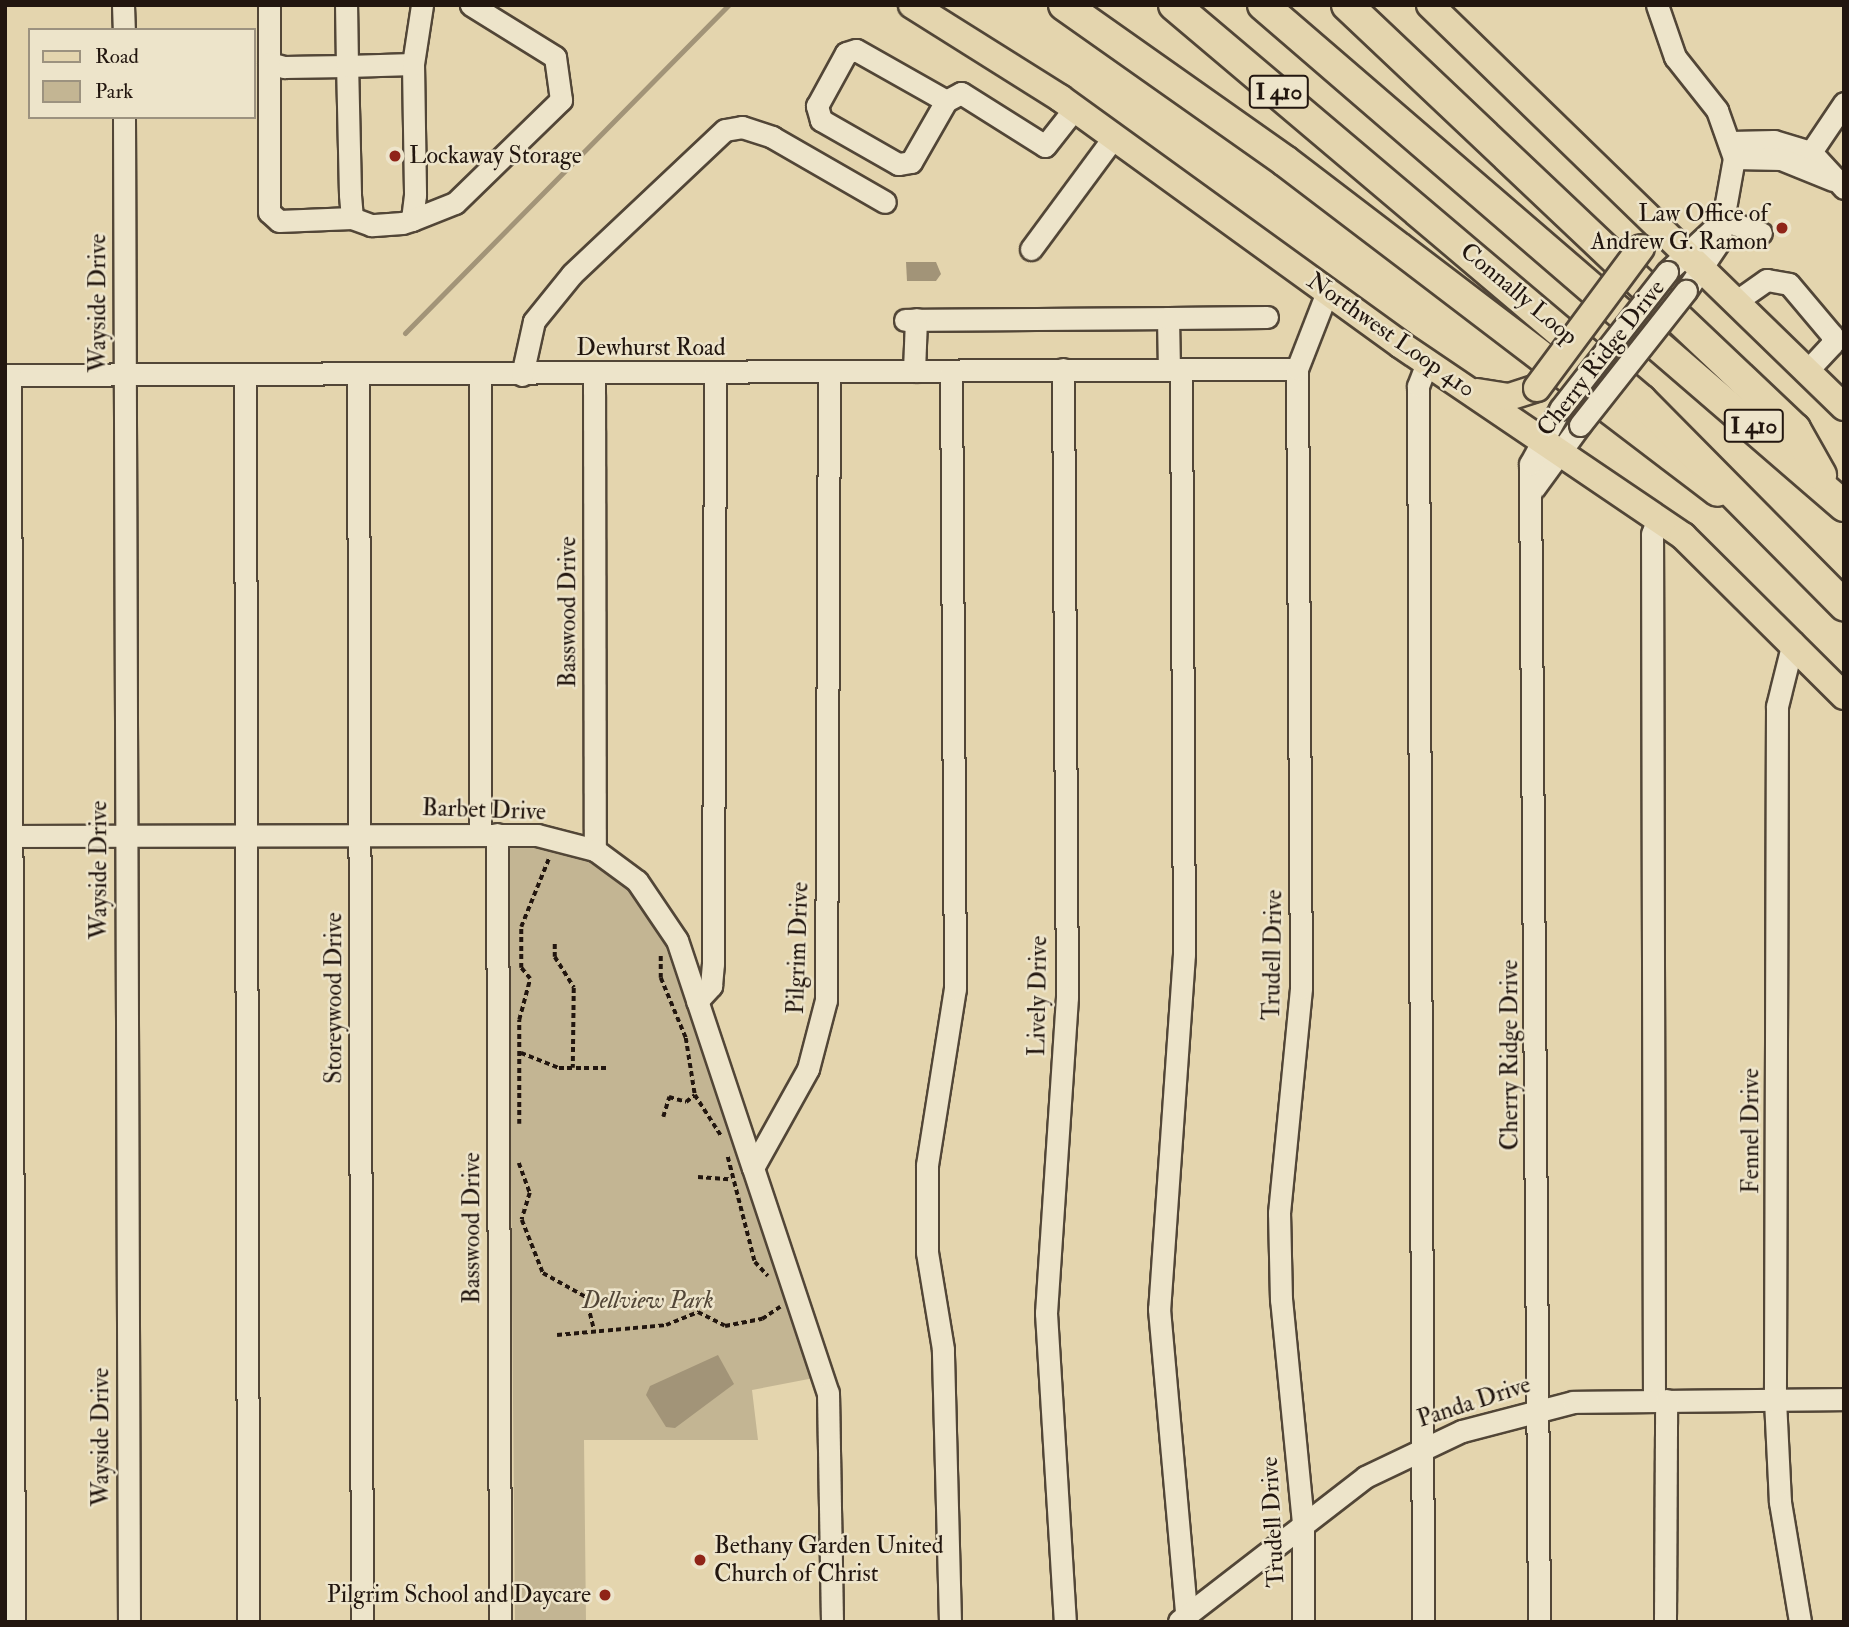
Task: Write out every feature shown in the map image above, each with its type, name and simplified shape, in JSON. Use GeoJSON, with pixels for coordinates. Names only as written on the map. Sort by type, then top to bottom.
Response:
{"type":"FeatureCollection","features":[{"type":"Feature","properties":{"kind":"highway"},"geometry":{"type":"LineString","coordinates":[[1064,5],[1284,161],[1664,455],[1769,525]]}},
{"type":"Feature","properties":{"kind":"highway","name":"Connally Loop"},"geometry":{"type":"LineString","coordinates":[[1174,5],[1554,322],[1686,440],[1844,605]]}},
{"type":"Feature","properties":{"kind":"highway","name":"I 410"},"geometry":{"type":"LineString","coordinates":[[1264,5],[1837,500]]}},
{"type":"Feature","properties":{"kind":"highway"},"geometry":{"type":"LineString","coordinates":[[1347,5],[1795,429],[1837,500]]}},
{"type":"Feature","properties":{"kind":"main road","name":"Northwest Loop 410"},"geometry":{"type":"LineString","coordinates":[[912,5],[1075,108],[1327,292],[1658,518],[1739,585],[1844,696]]}},
{"type":"Feature","properties":{"kind":"main road"},"geometry":{"type":"LineString","coordinates":[[1430,5],[1696,259],[1844,407]]}},
{"type":"Feature","properties":{"kind":"main road"},"geometry":{"type":"LineString","coordinates":[[1472,391],[1509,397],[1537,388],[1641,248],[1632,199]]}},
{"type":"Feature","properties":{"kind":"street"},"geometry":{"type":"LineString","coordinates":[[123,5],[124,28]]}},
{"type":"Feature","properties":{"kind":"street"},"geometry":{"type":"LineString","coordinates":[[269,5],[269,212],[279,221],[352,218],[371,226],[412,220],[455,203],[561,100],[555,57],[471,5]]}},
{"type":"Feature","properties":{"kind":"street"},"geometry":{"type":"LineString","coordinates":[[346,5],[352,218]]}},
{"type":"Feature","properties":{"kind":"street"},"geometry":{"type":"LineString","coordinates":[[412,220],[413,64],[422,5]]}},
{"type":"Feature","properties":{"kind":"street"},"geometry":{"type":"LineString","coordinates":[[1657,5],[1675,57],[1717,110],[1732,150],[1723,220],[1762,233]]}},
{"type":"Feature","properties":{"kind":"street"},"geometry":{"type":"LineString","coordinates":[[946,101],[856,50],[846,53],[817,106],[821,120],[898,164],[911,162],[946,101],[961,93],[1045,146],[1075,108]]}},
{"type":"Feature","properties":{"kind":"street"},"geometry":{"type":"LineString","coordinates":[[269,63],[347,66],[413,64]]}},
{"type":"Feature","properties":{"kind":"street"},"geometry":{"type":"LineString","coordinates":[[1811,152],[1844,103]]}},
{"type":"Feature","properties":{"kind":"street","name":"Wayside Drive"},"geometry":{"type":"LineString","coordinates":[[124,119],[124,836],[129,1622]]}},
{"type":"Feature","properties":{"kind":"street"},"geometry":{"type":"LineString","coordinates":[[522,375],[534,321],[572,274],[725,130],[742,127],[772,137],[885,202]]}},
{"type":"Feature","properties":{"kind":"street"},"geometry":{"type":"LineString","coordinates":[[1031,249],[1114,137]]}},
{"type":"Feature","properties":{"kind":"street"},"geometry":{"type":"LineString","coordinates":[[1732,150],[1774,141],[1811,152],[1839,184]]}},
{"type":"Feature","properties":{"kind":"street"},"geometry":{"type":"LineString","coordinates":[[1732,150],[1781,159],[1839,184]]}},
{"type":"Feature","properties":{"kind":"street","name":"Cherry Ridge Drive"},"geometry":{"type":"LineString","coordinates":[[1551,444],[1580,425],[1686,291],[1696,259],[1723,220]]}},
{"type":"Feature","properties":{"kind":"street","name":"Cherry Ridge Drive"},"geometry":{"type":"LineString","coordinates":[[1539,1622],[1534,488],[1551,444],[1560,410],[1667,272],[1696,259]]}},
{"type":"Feature","properties":{"kind":"street"},"geometry":{"type":"LineString","coordinates":[[1738,300],[1767,280],[1790,284],[1832,335],[1832,344],[1807,371]]}},
{"type":"Feature","properties":{"kind":"street","name":"Trudell Drive"},"geometry":{"type":"LineString","coordinates":[[1303,1622],[1303,1523],[1279,1254],[1301,988],[1297,369],[1327,292]]}},
{"type":"Feature","properties":{"kind":"street"},"geometry":{"type":"LineString","coordinates":[[914,371],[911,319],[1267,317]]}},
{"type":"Feature","properties":{"kind":"street"},"geometry":{"type":"LineString","coordinates":[[1168,318],[1175,370],[1184,954],[1159,1309],[1184,1619]]}},
{"type":"Feature","properties":{"kind":"street"},"geometry":{"type":"LineString","coordinates":[[1423,1622],[1418,386],[1427,362]]}},
{"type":"Feature","properties":{"kind":"street","name":"Lively Drive"},"geometry":{"type":"LineString","coordinates":[[1063,369],[1067,996],[1046,1312],[1065,1622]]}},
{"type":"Feature","properties":{"kind":"street","name":"Dewhurst Road"},"geometry":{"type":"LineString","coordinates":[[7,375],[594,375],[1297,369]]}},
{"type":"Feature","properties":{"kind":"street"},"geometry":{"type":"LineString","coordinates":[[950,1622],[943,1349],[927,1252],[927,1165],[954,989],[951,371]]}},
{"type":"Feature","properties":{"kind":"street","name":"Pilgrim Drive"},"geometry":{"type":"LineString","coordinates":[[753,1168],[808,1069],[826,1000],[829,373]]}},
{"type":"Feature","properties":{"kind":"street"},"geometry":{"type":"LineString","coordinates":[[245,374],[248,1622]]}},
{"type":"Feature","properties":{"kind":"street","name":"Storeywood Drive"},"geometry":{"type":"LineString","coordinates":[[358,374],[362,1622]]}},
{"type":"Feature","properties":{"kind":"street","name":"Basswood Drive"},"geometry":{"type":"LineString","coordinates":[[481,374],[488,834],[498,1052],[500,1622]]}},
{"type":"Feature","properties":{"kind":"street"},"geometry":{"type":"LineString","coordinates":[[697,1001],[711,986],[713,964],[715,374]]}},
{"type":"Feature","properties":{"kind":"street"},"geometry":{"type":"LineString","coordinates":[[7,375],[14,1622]]}},
{"type":"Feature","properties":{"kind":"street","name":"Basswood Drive"},"geometry":{"type":"LineString","coordinates":[[594,375],[595,850]]}},
{"type":"Feature","properties":{"kind":"street"},"geometry":{"type":"LineString","coordinates":[[1658,518],[1652,534],[1660,1400],[1665,1622]]}},
{"type":"Feature","properties":{"kind":"street","name":"Fennel Drive"},"geometry":{"type":"LineString","coordinates":[[1793,642],[1777,706],[1775,1400],[1780,1502],[1800,1622]]}},
{"type":"Feature","properties":{"kind":"street","name":"Barbet Drive"},"geometry":{"type":"LineString","coordinates":[[8,836],[537,835],[595,850],[660,907],[697,1001],[753,1168]]}},
{"type":"Feature","properties":{"kind":"street"},"geometry":{"type":"LineString","coordinates":[[753,1168],[828,1392],[832,1622]]}},
{"type":"Feature","properties":{"kind":"street","name":"Panda Drive"},"geometry":{"type":"LineString","coordinates":[[1184,1619],[1365,1476],[1422,1446],[1539,1407],[1660,1400],[1844,1399]]}},
{"type":"Feature","properties":{"kind":"path"},"geometry":{"type":"LineString","coordinates":[[519,1138],[522,1053],[519,1020],[530,979],[522,968],[521,927],[541,867],[555,850]]}},
{"type":"Feature","properties":{"kind":"path"},"geometry":{"type":"LineString","coordinates":[[555,944],[555,957],[574,988],[573,1068]]}},
{"type":"Feature","properties":{"kind":"path"},"geometry":{"type":"LineString","coordinates":[[661,950],[661,978],[686,1038],[695,1096],[727,1145],[729,1179],[748,1219],[755,1262],[774,1282]]}},
{"type":"Feature","properties":{"kind":"path"},"geometry":{"type":"LineString","coordinates":[[498,1052],[522,1053],[573,1068],[609,1068]]}},
{"type":"Feature","properties":{"kind":"path"},"geometry":{"type":"LineString","coordinates":[[663,1117],[669,1097],[687,1102],[695,1096]]}},
{"type":"Feature","properties":{"kind":"path"},"geometry":{"type":"LineString","coordinates":[[519,1152],[530,1193],[522,1220],[543,1273],[586,1297],[594,1328]]}},
{"type":"Feature","properties":{"kind":"path"},"geometry":{"type":"LineString","coordinates":[[698,1177],[729,1179]]}},
{"type":"Feature","properties":{"kind":"path"},"geometry":{"type":"LineString","coordinates":[[557,1335],[585,1335],[594,1328],[666,1325],[698,1312],[724,1326],[774,1314],[782,1296]]}},
{"type":"Feature","properties":{"kind":"green space","name":"Dellview Park"},"geometry":{"type":"Polygon","coordinates":[[[519,843],[596,860],[619,875],[656,918],[814,1378],[752,1390],[758,1440],[584,1440],[586,1622],[515,1622],[508,847],[519,843]]]}},
{"type":"Feature","properties":{"kind":"shaded area"},"geometry":{"type":"Polygon","coordinates":[[[906,262],[936,262],[941,274],[936,281],[907,281],[906,262]]]}},
{"type":"Feature","properties":{"kind":"shaded area"},"geometry":{"type":"Polygon","coordinates":[[[718,1355],[734,1384],[675,1428],[666,1427],[646,1395],[650,1386],[718,1355]]]}},
{"type":"Feature","properties":{"kind":"waterway"},"geometry":{"type":"LineString","coordinates":[[405,333],[729,5]]}},
{"type":"Feature","properties":{"kind":"place","name":"Lockaway Storage"},"geometry":{"type":"Point","coordinates":[395,156]}},
{"type":"Feature","properties":{"kind":"place","name":"Law Office of Andrew G. Ramon"},"geometry":{"type":"Point","coordinates":[1782,228]}},
{"type":"Feature","properties":{"kind":"place","name":"Bethany Garden United Church of Christ"},"geometry":{"type":"Point","coordinates":[700,1560]}},
{"type":"Feature","properties":{"kind":"place","name":"Pilgrim School and Daycare"},"geometry":{"type":"Point","coordinates":[605,1595]}}]}
